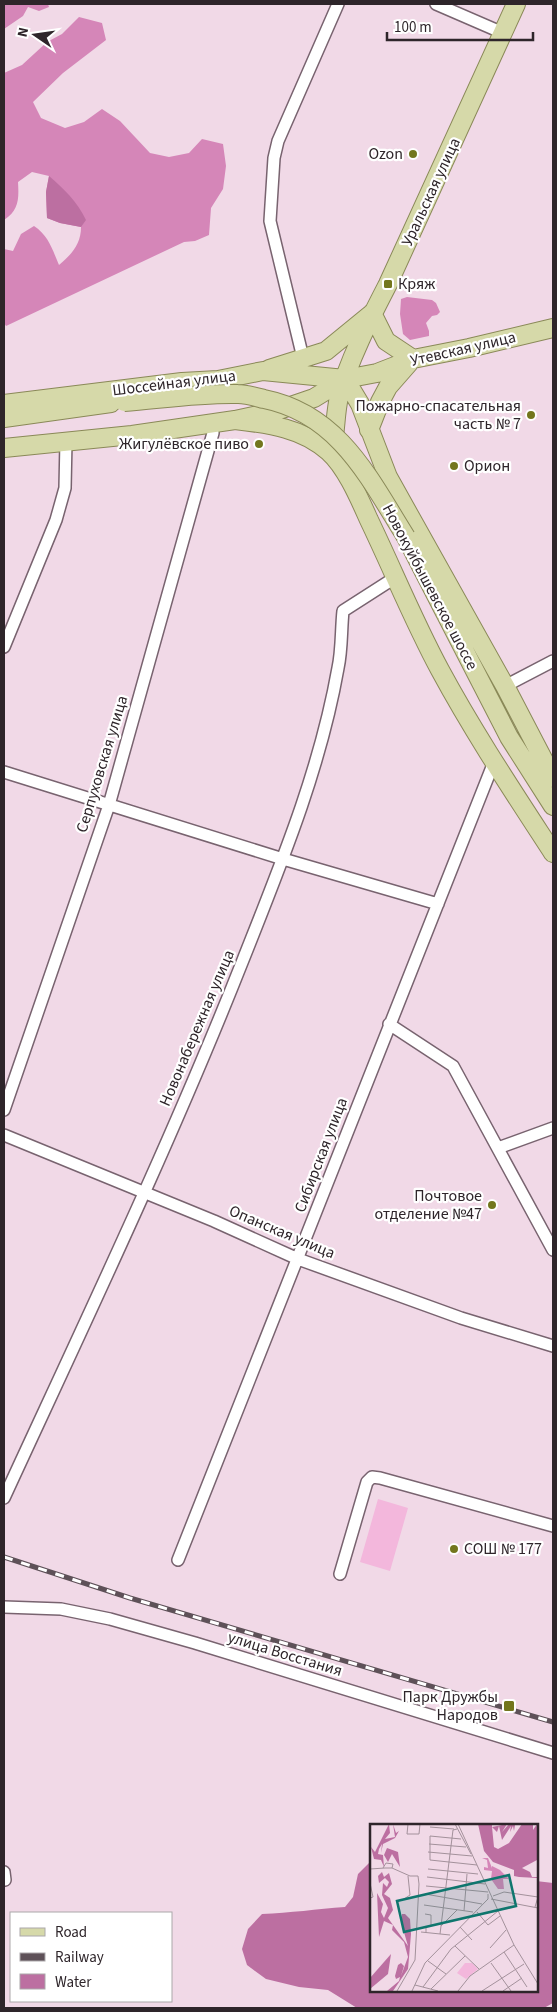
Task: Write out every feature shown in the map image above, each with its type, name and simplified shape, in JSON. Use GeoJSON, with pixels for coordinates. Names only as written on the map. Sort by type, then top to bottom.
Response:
{"type":"FeatureCollection","features":[{"type":"Feature","properties":{"kind":"main road","name":"Уральская улица"},"geometry":{"type":"LineString","coordinates":[[330,452],[335,415],[345,379],[372,314],[388,284],[516,4]]}},
{"type":"Feature","properties":{"kind":"main road"},"geometry":{"type":"LineString","coordinates":[[262,371],[326,351],[372,314],[386,341],[413,358],[388,387],[369,430]]}},
{"type":"Feature","properties":{"kind":"main road","name":"Утевская улица"},"geometry":{"type":"LineString","coordinates":[[345,379],[378,373],[413,358],[469,348],[553,328]]}},
{"type":"Feature","properties":{"kind":"main road","name":"Шоссейная улица"},"geometry":{"type":"LineString","coordinates":[[4,404],[182,382],[218,380],[262,371],[345,379]]}},
{"type":"Feature","properties":{"kind":"main road"},"geometry":{"type":"LineString","coordinates":[[4,448],[132,435],[221,422],[276,411],[314,398],[345,379]]}},
{"type":"Feature","properties":{"kind":"main road","name":"Новокуйбышевское шоссе"},"geometry":{"type":"LineString","coordinates":[[345,379],[360,404],[385,471],[505,686],[553,778]]}},
{"type":"Feature","properties":{"kind":"main road"},"geometry":{"type":"LineString","coordinates":[[218,380],[229,385],[235,395],[235,407],[230,415],[221,422]]}},
{"type":"Feature","properties":{"kind":"main road","name":"Новокуйбышевское шоссе"},"geometry":{"type":"LineString","coordinates":[[124,402],[240,394],[280,402],[297,409],[311,416],[335,434],[358,461],[406,537],[510,738],[553,806]]}},
{"type":"Feature","properties":{"kind":"main road","name":"Шоссейная улица"},"geometry":{"type":"LineString","coordinates":[[4,418],[124,402]]}},
{"type":"Feature","properties":{"kind":"main road","name":"Новокуйбышевское шоссе"},"geometry":{"type":"LineString","coordinates":[[221,422],[266,423],[310,438],[330,452],[352,484],[440,670],[494,762],[553,853]]}},
{"type":"Feature","properties":{"kind":"main road"},"geometry":{"type":"LineString","coordinates":[[352,484],[362,471],[376,468],[385,471]]}},
{"type":"Feature","properties":{"kind":"street"},"geometry":{"type":"LineString","coordinates":[[303,358],[270,221],[274,158],[278,141],[338,4]]}},
{"type":"Feature","properties":{"kind":"street"},"geometry":{"type":"LineString","coordinates":[[436,4],[503,33]]}},
{"type":"Feature","properties":{"kind":"street","name":"Серпуховская улица"},"geometry":{"type":"LineString","coordinates":[[4,1110],[109,805],[213,433],[221,422]]}},
{"type":"Feature","properties":{"kind":"street"},"geometry":{"type":"LineString","coordinates":[[4,647],[56,520],[65,488],[66,441]]}},
{"type":"Feature","properties":{"kind":"street","name":"Новонабережная улица"},"geometry":{"type":"LineString","coordinates":[[4,1498],[144,1194],[221,1017],[283,859],[310,784],[334,686],[338,667],[343,611],[396,577]]}},
{"type":"Feature","properties":{"kind":"street"},"geometry":{"type":"LineString","coordinates":[[505,686],[553,661]]}},
{"type":"Feature","properties":{"kind":"street","name":"Сибирская улица"},"geometry":{"type":"LineString","coordinates":[[178,1560],[494,762]]}},
{"type":"Feature","properties":{"kind":"street"},"geometry":{"type":"LineString","coordinates":[[4,772],[283,859],[438,904]]}},
{"type":"Feature","properties":{"kind":"street"},"geometry":{"type":"LineString","coordinates":[[389,1024],[453,1066],[553,1250]]}},
{"type":"Feature","properties":{"kind":"street"},"geometry":{"type":"LineString","coordinates":[[498,1148],[553,1128]]}},
{"type":"Feature","properties":{"kind":"street","name":"Опанская улица"},"geometry":{"type":"LineString","coordinates":[[4,1135],[144,1194],[214,1221],[298,1259],[461,1318],[553,1346]]}},
{"type":"Feature","properties":{"kind":"street"},"geometry":{"type":"LineString","coordinates":[[340,1574],[367,1482],[372,1477],[553,1526]]}},
{"type":"Feature","properties":{"kind":"street","name":"улица Восстания"},"geometry":{"type":"LineString","coordinates":[[4,1607],[61,1609],[110,1619],[195,1643],[553,1753]]}},
{"type":"Feature","properties":{"kind":"shaded area"},"geometry":{"type":"Polygon","coordinates":[[[4,4],[48,4],[49,7],[39,11],[28,7],[23,16],[4,29],[4,4]]]}},
{"type":"Feature","properties":{"kind":"shaded area"},"geometry":{"type":"Polygon","coordinates":[[[79,17],[102,23],[106,40],[63,73],[33,102],[41,118],[65,128],[84,122],[102,109],[120,121],[150,153],[169,157],[189,153],[202,139],[223,144],[226,166],[223,189],[211,208],[209,235],[195,241],[184,242],[6,326],[4,323],[4,249],[13,251],[21,234],[34,226],[47,239],[59,265],[75,248],[81,233],[81,227],[60,223],[47,218],[46,192],[49,176],[32,172],[18,182],[17,204],[13,212],[4,220],[4,73],[22,65],[47,42],[62,34],[79,17]]]}},
{"type":"Feature","properties":{"kind":"shaded area"},"geometry":{"type":"Polygon","coordinates":[[[407,297],[432,300],[436,303],[440,312],[432,316],[426,323],[429,336],[410,340],[403,334],[400,314],[401,299],[407,297]]]}},
{"type":"Feature","properties":{"kind":"shaded area"},"geometry":{"type":"Polygon","coordinates":[[[378,1499],[408,1508],[390,1571],[360,1562],[378,1499]]]}},
{"type":"Feature","properties":{"kind":"water"},"geometry":{"type":"Polygon","coordinates":[[[49,176],[79,207],[86,220],[81,227],[60,223],[47,218],[46,192],[49,176]]]}},
{"type":"Feature","properties":{"kind":"water"},"geometry":{"type":"Polygon","coordinates":[[[370,1863],[370,1992],[537,1992],[537,1881],[553,1883],[553,2003],[544,2008],[357,2008],[328,1990],[299,1987],[266,1979],[247,1965],[242,1949],[248,1929],[262,1914],[345,1907],[353,1897],[358,1874],[370,1863]]]}},
{"type":"Feature","properties":{"kind":"railway"},"geometry":{"type":"LineString","coordinates":[[4,1557],[130,1598],[553,1722]]}},
{"type":"Feature","properties":{"kind":"place","name":"Ozon"},"geometry":{"type":"Point","coordinates":[413,154]}},
{"type":"Feature","properties":{"kind":"place","name":"Кряж"},"geometry":{"type":"Point","coordinates":[388,284]}},
{"type":"Feature","properties":{"kind":"place","name":"Пожарно-спасательная часть № 7"},"geometry":{"type":"Point","coordinates":[531,415]}},
{"type":"Feature","properties":{"kind":"place","name":"Жигулёвское пиво"},"geometry":{"type":"Point","coordinates":[259,444]}},
{"type":"Feature","properties":{"kind":"place","name":"Орион"},"geometry":{"type":"Point","coordinates":[454,466]}},
{"type":"Feature","properties":{"kind":"place","name":"Почтовое отделение №47"},"geometry":{"type":"Point","coordinates":[492,1205]}},
{"type":"Feature","properties":{"kind":"place","name":"СОШ № 177"},"geometry":{"type":"Point","coordinates":[454,1549]}},
{"type":"Feature","properties":{"kind":"place","name":"Парк Дружбы Народов"},"geometry":{"type":"Point","coordinates":[509,1706]}}]}
